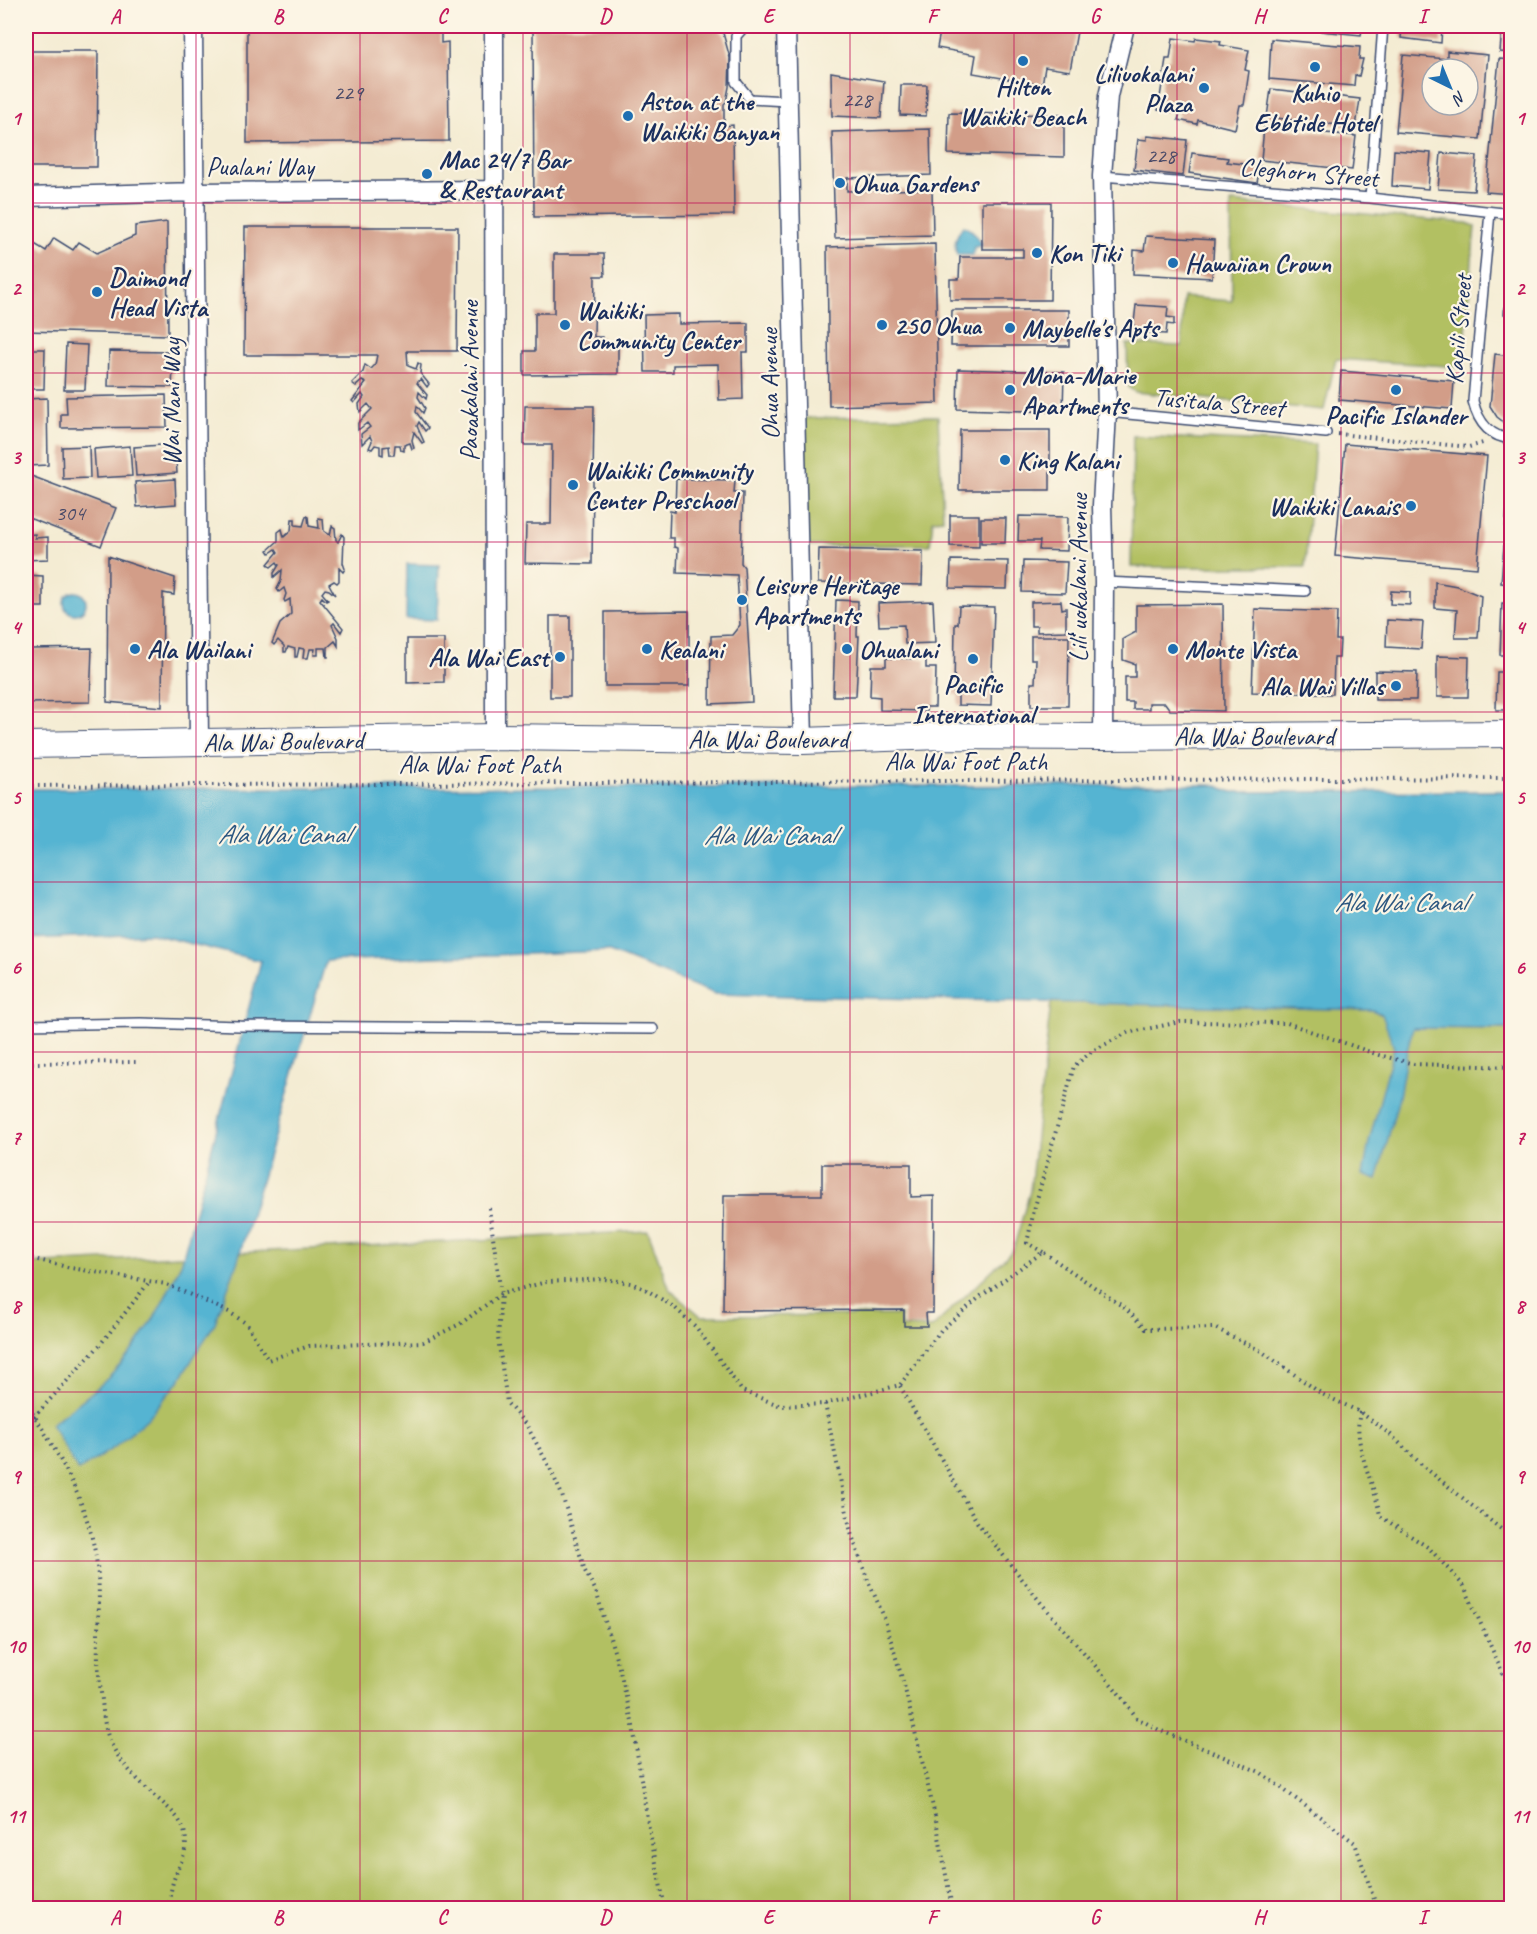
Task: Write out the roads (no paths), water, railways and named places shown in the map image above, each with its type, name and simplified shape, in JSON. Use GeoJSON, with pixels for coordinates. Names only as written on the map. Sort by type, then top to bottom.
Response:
{"type":"FeatureCollection","features":[{"type":"Feature","properties":{"kind":"main road","name":"Ala Wai Boulevard"},"geometry":{"type":"LineString","coordinates":[[26,745],[495,737],[803,741],[941,736],[1512,734]]}},
{"type":"Feature","properties":{"kind":"street","name":"Wai Nani Way"},"geometry":{"type":"LineString","coordinates":[[194,26],[199,742]]}},
{"type":"Feature","properties":{"kind":"street","name":"Paoakalani Avenue"},"geometry":{"type":"LineString","coordinates":[[494,26],[495,737]]}},
{"type":"Feature","properties":{"kind":"street","name":"Ohua Avenue"},"geometry":{"type":"LineString","coordinates":[[786,26],[803,741]]}},
{"type":"Feature","properties":{"kind":"street","name":"Liliʻuokalani Avenue"},"geometry":{"type":"LineString","coordinates":[[1103,737],[1102,505],[1107,412],[1102,176],[1108,96],[1125,26]]}},
{"type":"Feature","properties":{"kind":"street","name":"Pualani Way"},"geometry":{"type":"LineString","coordinates":[[26,197],[195,192],[494,190]]}},
{"type":"Feature","properties":{"kind":"lane"},"geometry":{"type":"LineString","coordinates":[[744,26],[736,36],[736,82],[750,99],[787,101]]}},
{"type":"Feature","properties":{"kind":"lane"},"geometry":{"type":"LineString","coordinates":[[1370,198],[1383,26]]}},
{"type":"Feature","properties":{"kind":"lane","name":"Cleghorn Street"},"geometry":{"type":"LineString","coordinates":[[1102,176],[1370,198],[1512,214]]}},
{"type":"Feature","properties":{"kind":"lane","name":"Kapili Street"},"geometry":{"type":"LineString","coordinates":[[1490,212],[1473,402],[1481,423],[1501,438],[1512,439]]}},
{"type":"Feature","properties":{"kind":"lane","name":"Tusitala Street"},"geometry":{"type":"LineString","coordinates":[[1107,412],[1326,433]]}},
{"type":"Feature","properties":{"kind":"lane"},"geometry":{"type":"LineString","coordinates":[[1104,582],[1305,591]]}},
{"type":"Feature","properties":{"kind":"lane"},"geometry":{"type":"LineString","coordinates":[[26,1025],[141,1023],[322,1027],[653,1029]]}},
{"type":"Feature","properties":{"kind":"water"},"geometry":{"type":"Polygon","coordinates":[[[963,226],[975,233],[981,246],[974,247],[973,255],[957,255],[956,240],[963,226]]]}},
{"type":"Feature","properties":{"kind":"water"},"geometry":{"type":"Polygon","coordinates":[[[407,564],[439,565],[437,620],[406,619],[407,564]]]}},
{"type":"Feature","properties":{"kind":"water"},"geometry":{"type":"Polygon","coordinates":[[[71,592],[79,592],[86,599],[86,607],[79,614],[71,614],[64,607],[64,599],[71,592]]]}},
{"type":"Feature","properties":{"kind":"water","name":"Ala Wai Canal"},"geometry":{"type":"Polygon","coordinates":[[[1215,785],[1232,792],[1511,791],[1511,1029],[1413,1028],[1399,1097],[1377,1180],[1363,1175],[1369,1142],[1394,1048],[1382,1014],[1372,1010],[715,994],[607,951],[326,961],[237,1263],[215,1323],[179,1381],[148,1418],[115,1447],[78,1471],[51,1424],[98,1388],[124,1361],[152,1321],[175,1277],[182,1261],[261,961],[152,934],[26,939],[26,789],[1215,785]]]}},
{"type":"Feature","properties":{"kind":"place","name":"Hilton Waikiki Beach"},"geometry":{"type":"Point","coordinates":[1023,61]}},
{"type":"Feature","properties":{"kind":"place","name":"Kuhio Ebbtide Hotel"},"geometry":{"type":"Point","coordinates":[1315,67]}},
{"type":"Feature","properties":{"kind":"place","name":"Liliuokalani Plaza"},"geometry":{"type":"Point","coordinates":[1204,88]}},
{"type":"Feature","properties":{"kind":"place","name":"Aston at the Waikiki Banyan"},"geometry":{"type":"Point","coordinates":[628,116]}},
{"type":"Feature","properties":{"kind":"place","name":"Mac 24/7 Bar & Restaurant"},"geometry":{"type":"Point","coordinates":[427,174]}},
{"type":"Feature","properties":{"kind":"place","name":"Ohua Gardens"},"geometry":{"type":"Point","coordinates":[840,183]}},
{"type":"Feature","properties":{"kind":"place","name":"Kon Tiki"},"geometry":{"type":"Point","coordinates":[1037,253]}},
{"type":"Feature","properties":{"kind":"place","name":"Hawaiian Crown"},"geometry":{"type":"Point","coordinates":[1173,263]}},
{"type":"Feature","properties":{"kind":"place","name":"Daimond Head Vista"},"geometry":{"type":"Point","coordinates":[97,292]}},
{"type":"Feature","properties":{"kind":"place","name":"Waikiki Community Center"},"geometry":{"type":"Point","coordinates":[565,325]}},
{"type":"Feature","properties":{"kind":"place","name":"250 Ohua"},"geometry":{"type":"Point","coordinates":[882,325]}},
{"type":"Feature","properties":{"kind":"place","name":"Maybelle's Apts"},"geometry":{"type":"Point","coordinates":[1010,328]}},
{"type":"Feature","properties":{"kind":"place","name":"Mona-Marie Apartments"},"geometry":{"type":"Point","coordinates":[1010,390]}},
{"type":"Feature","properties":{"kind":"place","name":"Pacific Islander"},"geometry":{"type":"Point","coordinates":[1396,390]}},
{"type":"Feature","properties":{"kind":"place","name":"King Kalani"},"geometry":{"type":"Point","coordinates":[1005,460]}},
{"type":"Feature","properties":{"kind":"place","name":"Waikiki Community Center Preschool"},"geometry":{"type":"Point","coordinates":[573,485]}},
{"type":"Feature","properties":{"kind":"place","name":"Waikiki Lanais"},"geometry":{"type":"Point","coordinates":[1411,506]}},
{"type":"Feature","properties":{"kind":"place","name":"Leisure Heritage Apartments"},"geometry":{"type":"Point","coordinates":[742,600]}},
{"type":"Feature","properties":{"kind":"place","name":"Ala Wailani"},"geometry":{"type":"Point","coordinates":[135,649]}},
{"type":"Feature","properties":{"kind":"place","name":"Kealani"},"geometry":{"type":"Point","coordinates":[647,649]}},
{"type":"Feature","properties":{"kind":"place","name":"Ohualani"},"geometry":{"type":"Point","coordinates":[847,649]}},
{"type":"Feature","properties":{"kind":"place","name":"Monte Vista"},"geometry":{"type":"Point","coordinates":[1173,649]}},
{"type":"Feature","properties":{"kind":"place","name":"Ala Wai East"},"geometry":{"type":"Point","coordinates":[560,657]}},
{"type":"Feature","properties":{"kind":"place","name":"Pacific International"},"geometry":{"type":"Point","coordinates":[973,659]}},
{"type":"Feature","properties":{"kind":"place","name":"Ala Wai Villas"},"geometry":{"type":"Point","coordinates":[1396,686]}}]}
